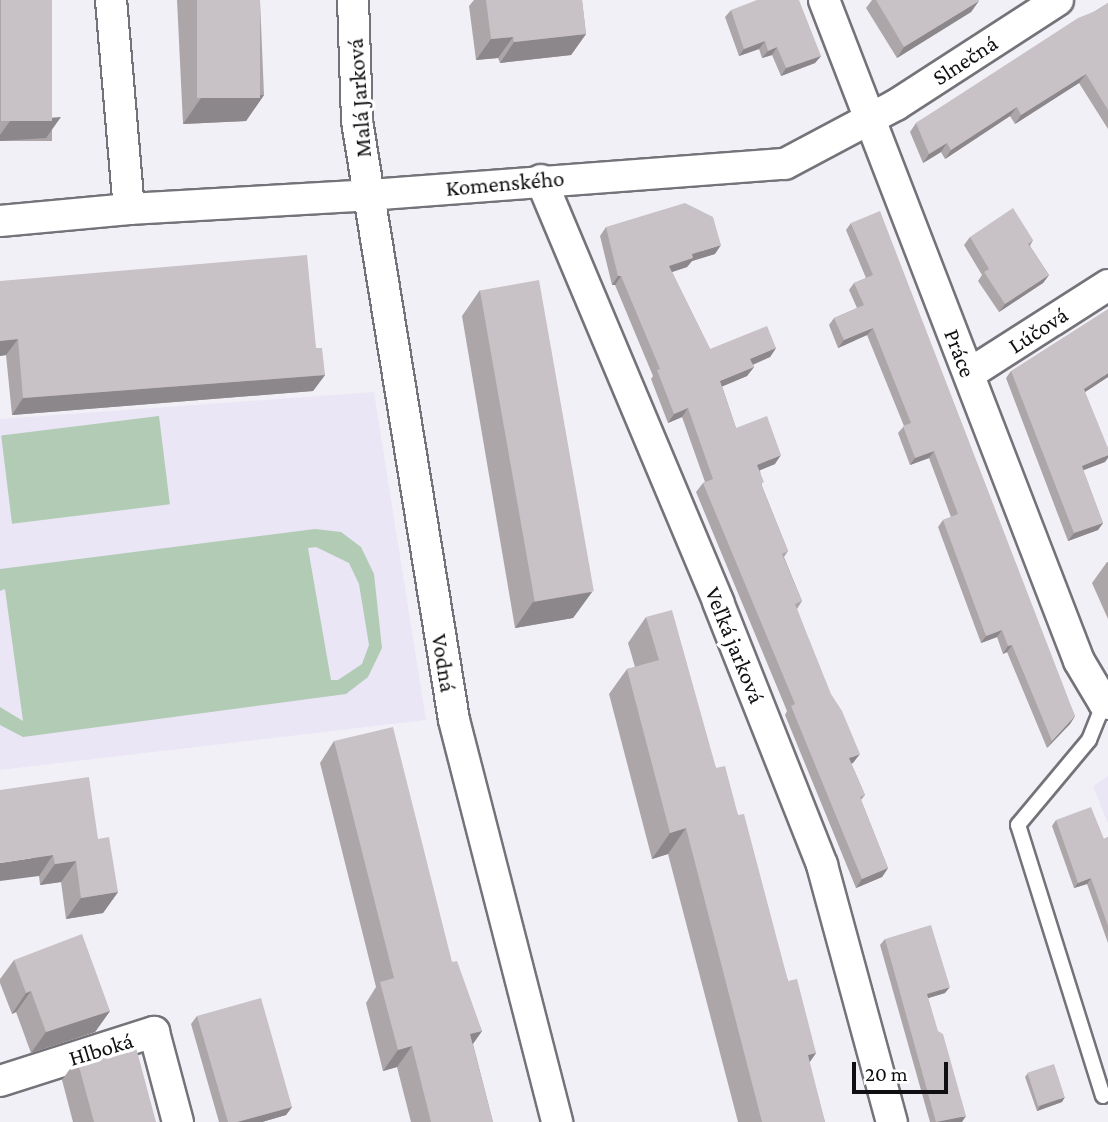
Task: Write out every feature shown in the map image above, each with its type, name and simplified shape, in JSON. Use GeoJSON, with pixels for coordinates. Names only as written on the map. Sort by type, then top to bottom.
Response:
{"type":"FeatureCollection","features":[{"type":"Feature","properties":{"kind":"street"},"geometry":{"type":"LineString","coordinates":[[111,0],[129,209]]}},
{"type":"Feature","properties":{"kind":"street","name":"Malá Jarková"},"geometry":{"type":"LineString","coordinates":[[353,0],[356,121],[369,195]]}},
{"type":"Feature","properties":{"kind":"street","name":"Práce"},"geometry":{"type":"LineString","coordinates":[[824,0],[1079,662],[1106,705]]}},
{"type":"Feature","properties":{"kind":"street","name":"Slnečná"},"geometry":{"type":"LineString","coordinates":[[870,119],[1058,0]]}},
{"type":"Feature","properties":{"kind":"street","name":"Komenského"},"geometry":{"type":"LineString","coordinates":[[0,221],[129,209],[369,195],[541,180],[785,164],[870,119]]}},
{"type":"Feature","properties":{"kind":"street","name":"Veľká jarková"},"geometry":{"type":"LineString","coordinates":[[541,180],[718,602],[822,865],[892,1122]]}},
{"type":"Feature","properties":{"kind":"street","name":"Vodná"},"geometry":{"type":"LineString","coordinates":[[369,195],[454,720],[557,1122]]}},
{"type":"Feature","properties":{"kind":"street","name":"Lúčová"},"geometry":{"type":"LineString","coordinates":[[969,374],[1108,285]]}},
{"type":"Feature","properties":{"kind":"street","name":"Hlboká"},"geometry":{"type":"LineString","coordinates":[[0,1081],[155,1032],[178,1122]]}},
{"type":"Feature","properties":{"kind":"lane"},"geometry":{"type":"LineString","coordinates":[[1103,1096],[1018,825],[1089,740],[1106,705]]}},
{"type":"Feature","properties":{"kind":"shaded area"},"geometry":{"type":"Polygon","coordinates":[[[374,392],[426,720],[0,770],[0,419],[374,392]]]}},
{"type":"Feature","properties":{"kind":"shaded area"},"geometry":{"type":"Polygon","coordinates":[[[1108,776],[1108,824],[1093,786],[1108,776]]]}},
{"type":"Feature","properties":{"kind":"green space"},"geometry":{"type":"Polygon","coordinates":[[[159,416],[170,504],[12,524],[1,435],[159,416]]]}},
{"type":"Feature","properties":{"kind":"green space"},"geometry":{"type":"Polygon","coordinates":[[[315,529],[341,532],[361,547],[374,574],[382,648],[368,677],[346,694],[23,737],[0,725],[0,707],[23,721],[5,589],[0,591],[0,569],[315,529]],[[316,547],[308,548],[331,680],[338,680],[362,664],[369,645],[359,584],[349,563],[316,547]]]}},
{"type":"Feature","properties":{"kind":"building"},"geometry":{"type":"Polygon","coordinates":[[[1,0],[52,0],[52,121],[1,121],[1,0]]]}},
{"type":"Feature","properties":{"kind":"building"},"geometry":{"type":"Polygon","coordinates":[[[197,0],[260,0],[260,98],[197,98],[197,0]]]}},
{"type":"Feature","properties":{"kind":"building"},"geometry":{"type":"Polygon","coordinates":[[[486,0],[582,0],[586,34],[514,42],[513,37],[491,39],[486,0]]]}},
{"type":"Feature","properties":{"kind":"building"},"geometry":{"type":"Polygon","coordinates":[[[757,0],[799,0],[821,56],[786,68],[777,47],[768,51],[765,41],[744,49],[731,10],[757,0]]]}},
{"type":"Feature","properties":{"kind":"building"},"geometry":{"type":"Polygon","coordinates":[[[876,0],[978,0],[979,1],[904,47],[876,0]]]}},
{"type":"Feature","properties":{"kind":"building"},"geometry":{"type":"Polygon","coordinates":[[[1108,3],[1108,110],[1086,74],[1021,115],[1017,107],[951,150],[947,143],[929,154],[916,123],[1078,18],[1108,3]]]}},
{"type":"Feature","properties":{"kind":"building"},"geometry":{"type":"Polygon","coordinates":[[[685,203],[713,217],[721,245],[692,254],[693,258],[669,266],[710,349],[767,326],[776,348],[750,359],[754,367],[720,381],[736,428],[767,416],[781,455],[757,465],[764,482],[761,484],[788,551],[782,554],[802,601],[795,604],[831,694],[842,711],[860,754],[849,758],[865,795],[860,797],[888,868],[862,879],[791,706],[795,704],[703,483],[713,479],[688,408],[674,414],[657,370],[660,369],[621,276],[618,276],[606,227],[685,203]]]}},
{"type":"Feature","properties":{"kind":"building"},"geometry":{"type":"Polygon","coordinates":[[[1013,208],[1033,240],[1028,244],[1049,275],[1005,304],[984,272],[989,269],[970,237],[1013,208]]]}},
{"type":"Feature","properties":{"kind":"building"},"geometry":{"type":"Polygon","coordinates":[[[880,211],[1075,716],[1052,741],[1012,645],[1008,646],[1002,630],[986,636],[943,520],[958,514],[934,451],[915,458],[903,426],[911,423],[873,328],[844,340],[834,318],[864,305],[854,283],[873,275],[851,223],[880,211]]]}},
{"type":"Feature","properties":{"kind":"building"},"geometry":{"type":"Polygon","coordinates":[[[307,255],[316,348],[322,348],[325,375],[23,398],[18,339],[0,341],[0,281],[307,255]]]}},
{"type":"Feature","properties":{"kind":"building"},"geometry":{"type":"Polygon","coordinates":[[[539,280],[594,591],[535,602],[480,290],[539,280]]]}},
{"type":"Feature","properties":{"kind":"building"},"geometry":{"type":"Polygon","coordinates":[[[1108,309],[1108,373],[1084,389],[1108,448],[1108,455],[1082,466],[1103,523],[1074,533],[1011,371],[1108,309]]]}},
{"type":"Feature","properties":{"kind":"building"},"geometry":{"type":"Polygon","coordinates":[[[672,610],[716,768],[725,766],[738,815],[744,814],[788,981],[797,979],[816,1053],[808,1055],[825,1122],[762,1122],[686,828],[670,833],[627,669],[659,660],[646,617],[672,610]]]}},
{"type":"Feature","properties":{"kind":"building"},"geometry":{"type":"Polygon","coordinates":[[[393,727],[452,962],[457,961],[482,1031],[470,1034],[493,1122],[431,1122],[412,1046],[398,1050],[380,982],[394,978],[334,741],[393,727]]]}},
{"type":"Feature","properties":{"kind":"building"},"geometry":{"type":"Polygon","coordinates":[[[89,777],[98,839],[109,837],[118,892],[81,898],[76,861],[55,864],[53,855],[0,863],[0,790],[89,777]]]}},
{"type":"Feature","properties":{"kind":"building"},"geometry":{"type":"Polygon","coordinates":[[[1091,807],[1104,839],[1108,837],[1108,926],[1091,878],[1078,883],[1056,820],[1091,807]]]}},
{"type":"Feature","properties":{"kind":"building"},"geometry":{"type":"Polygon","coordinates":[[[931,925],[950,987],[927,994],[938,1031],[943,1034],[966,1116],[936,1122],[885,939],[931,925]]]}},
{"type":"Feature","properties":{"kind":"building"},"geometry":{"type":"Polygon","coordinates":[[[82,934],[110,1011],[46,1032],[31,991],[26,993],[14,960],[82,934]]]}},
{"type":"Feature","properties":{"kind":"building"},"geometry":{"type":"Polygon","coordinates":[[[261,998],[292,1107],[228,1122],[197,1016],[261,998]]]}},
{"type":"Feature","properties":{"kind":"building"},"geometry":{"type":"Polygon","coordinates":[[[134,1040],[156,1122],[94,1122],[77,1059],[134,1040]]]}},
{"type":"Feature","properties":{"kind":"building"},"geometry":{"type":"Polygon","coordinates":[[[1054,1064],[1065,1097],[1038,1106],[1027,1073],[1054,1064]]]}}]}
